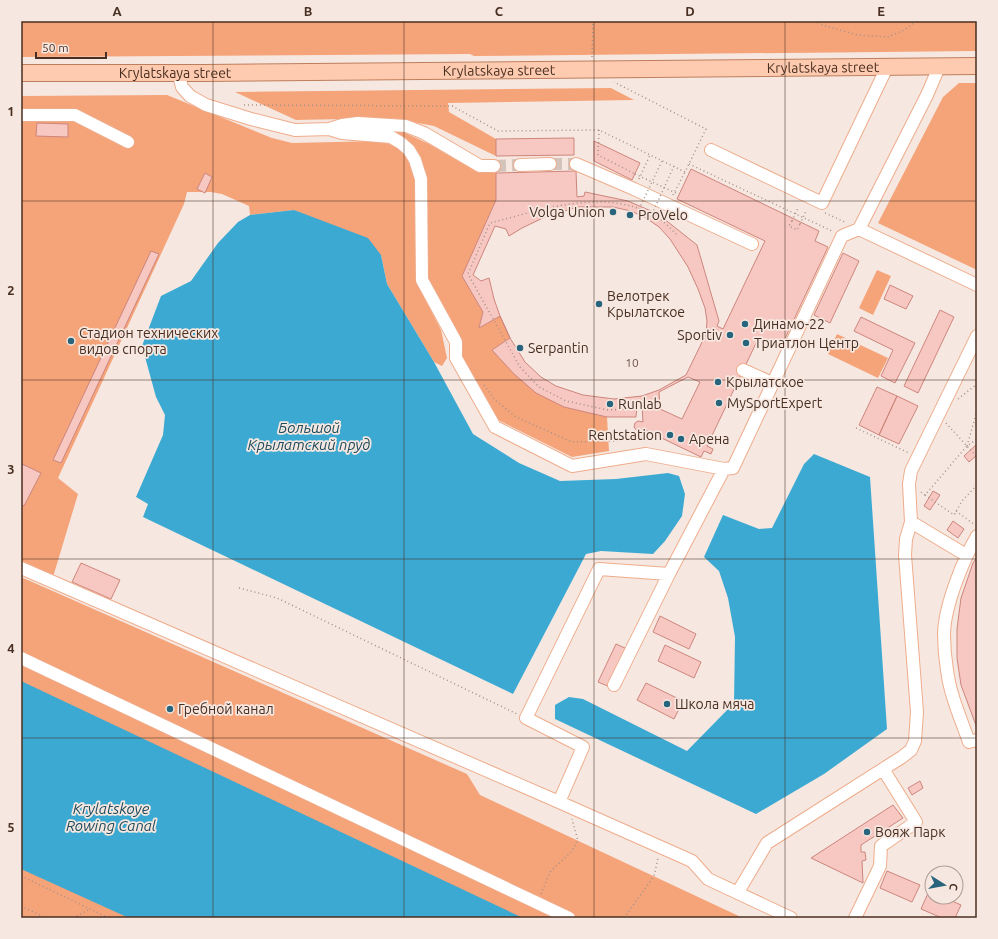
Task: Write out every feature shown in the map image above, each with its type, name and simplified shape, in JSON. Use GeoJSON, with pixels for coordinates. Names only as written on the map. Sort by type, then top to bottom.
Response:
{"type":"FeatureCollection","features":[{"type":"Feature","properties":{"kind":"main road","name":"Krylatskaya street"},"geometry":{"type":"LineString","coordinates":[[21,73],[977,66]]}},
{"type":"Feature","properties":{"kind":"lane"},"geometry":{"type":"LineString","coordinates":[[711,150],[822,203],[887,67]]}},
{"type":"Feature","properties":{"kind":"lane"},"geometry":{"type":"LineString","coordinates":[[329,129],[342,134],[391,137],[409,150],[415,160],[421,179],[422,280],[456,342],[456,358],[495,427],[572,466],[646,454],[724,469],[732,468],[842,236],[859,229],[927,95],[939,67]]}},
{"type":"Feature","properties":{"kind":"lane"},"geometry":{"type":"LineString","coordinates":[[178,72],[182,87],[190,96],[206,105],[251,119],[295,130],[329,129],[342,125],[358,123],[406,126],[424,133],[480,166],[494,166]]}},
{"type":"Feature","properties":{"kind":"lane"},"geometry":{"type":"LineString","coordinates":[[21,115],[75,115],[128,142]]}},
{"type":"Feature","properties":{"kind":"lane"},"geometry":{"type":"LineString","coordinates":[[520,165],[550,164]]}},
{"type":"Feature","properties":{"kind":"lane"},"geometry":{"type":"LineString","coordinates":[[576,164],[634,189],[752,244]]}},
{"type":"Feature","properties":{"kind":"lane"},"geometry":{"type":"LineString","coordinates":[[859,229],[977,285]]}},
{"type":"Feature","properties":{"kind":"lane"},"geometry":{"type":"LineString","coordinates":[[738,892],[767,843],[911,750],[915,741],[917,712],[906,555],[906,539],[911,522],[909,484],[911,471],[917,457],[939,416],[977,336]]}},
{"type":"Feature","properties":{"kind":"lane"},"geometry":{"type":"LineString","coordinates":[[743,370],[772,383]]}},
{"type":"Feature","properties":{"kind":"lane"},"geometry":{"type":"LineString","coordinates":[[614,685],[669,574],[724,469]]}},
{"type":"Feature","properties":{"kind":"lane"},"geometry":{"type":"LineString","coordinates":[[911,522],[966,555]]}},
{"type":"Feature","properties":{"kind":"lane"},"geometry":{"type":"LineString","coordinates":[[977,536],[966,555],[957,578],[948,610],[944,633],[946,670],[953,697],[970,742],[977,740]]}},
{"type":"Feature","properties":{"kind":"lane"},"geometry":{"type":"LineString","coordinates":[[21,568],[692,861],[708,879],[791,918]]}},
{"type":"Feature","properties":{"kind":"lane"},"geometry":{"type":"LineString","coordinates":[[563,804],[583,747],[526,718],[599,569],[669,574]]}},
{"type":"Feature","properties":{"kind":"lane"},"geometry":{"type":"LineString","coordinates":[[21,658],[569,918]]}},
{"type":"Feature","properties":{"kind":"lane"},"geometry":{"type":"LineString","coordinates":[[854,918],[880,866],[881,846],[916,822],[883,769]]}},
{"type":"Feature","properties":{"kind":"path"},"geometry":{"type":"LineString","coordinates":[[592,61],[593,21]]}},
{"type":"Feature","properties":{"kind":"path"},"geometry":{"type":"LineString","coordinates":[[814,21],[858,36],[888,37],[904,30],[917,21]]}},
{"type":"Feature","properties":{"kind":"path"},"geometry":{"type":"LineString","coordinates":[[614,82],[706,129],[677,187]]}},
{"type":"Feature","properties":{"kind":"path"},"geometry":{"type":"LineString","coordinates":[[238,105],[452,106],[498,131],[599,130],[685,172]]}},
{"type":"Feature","properties":{"kind":"path"},"geometry":{"type":"LineString","coordinates":[[599,130],[598,155],[676,193]]}},
{"type":"Feature","properties":{"kind":"path"},"geometry":{"type":"LineString","coordinates":[[643,171],[650,155]]}},
{"type":"Feature","properties":{"kind":"path"},"geometry":{"type":"LineString","coordinates":[[639,209],[662,161]]}},
{"type":"Feature","properties":{"kind":"path"},"geometry":{"type":"LineString","coordinates":[[689,164],[842,236]]}},
{"type":"Feature","properties":{"kind":"path"},"geometry":{"type":"LineString","coordinates":[[652,214],[674,166]]}},
{"type":"Feature","properties":{"kind":"path"},"geometry":{"type":"LineString","coordinates":[[628,409],[608,410],[566,401],[539,387],[520,367],[468,274],[490,223],[577,202],[611,202],[639,209],[652,214],[661,220],[678,236]]}},
{"type":"Feature","properties":{"kind":"path"},"geometry":{"type":"LineString","coordinates":[[798,208],[789,226],[797,230],[806,212]]}},
{"type":"Feature","properties":{"kind":"path"},"geometry":{"type":"LineString","coordinates":[[482,380],[495,400],[516,417],[572,442],[619,441]]}},
{"type":"Feature","properties":{"kind":"path"},"geometry":{"type":"LineString","coordinates":[[967,446],[977,411]]}},
{"type":"Feature","properties":{"kind":"path"},"geometry":{"type":"LineString","coordinates":[[939,416],[977,457]]}},
{"type":"Feature","properties":{"kind":"path"},"geometry":{"type":"LineString","coordinates":[[856,428],[917,457]]}},
{"type":"Feature","properties":{"kind":"path"},"geometry":{"type":"LineString","coordinates":[[925,495],[967,446],[977,439]]}},
{"type":"Feature","properties":{"kind":"path"},"geometry":{"type":"LineString","coordinates":[[909,484],[954,515],[962,502],[977,485]]}},
{"type":"Feature","properties":{"kind":"path"},"geometry":{"type":"LineString","coordinates":[[956,511],[977,526]]}},
{"type":"Feature","properties":{"kind":"path"},"geometry":{"type":"LineString","coordinates":[[239,588],[277,598],[526,718]]}},
{"type":"Feature","properties":{"kind":"path"},"geometry":{"type":"LineString","coordinates":[[537,903],[550,872],[571,852],[578,841],[563,804]]}},
{"type":"Feature","properties":{"kind":"path"},"geometry":{"type":"LineString","coordinates":[[624,918],[654,876],[660,847]]}},
{"type":"Feature","properties":{"kind":"path"},"geometry":{"type":"LineString","coordinates":[[21,876],[109,918]]}},
{"type":"Feature","properties":{"kind":"path"},"geometry":{"type":"LineString","coordinates":[[21,906],[46,918]]}},
{"type":"Feature","properties":{"kind":"path"},"geometry":{"type":"LineString","coordinates":[[73,918],[90,909]]}},
{"type":"Feature","properties":{"kind":"shaded area"},"geometry":{"type":"Polygon","coordinates":[[[21,21],[977,21],[977,51],[474,56],[470,54],[21,57],[21,21]]]}},
{"type":"Feature","properties":{"kind":"shaded area"},"geometry":{"type":"Polygon","coordinates":[[[959,83],[977,83],[977,270],[878,223],[943,97],[959,83]]]}},
{"type":"Feature","properties":{"kind":"shaded area"},"geometry":{"type":"Polygon","coordinates":[[[611,88],[634,100],[448,103],[449,112],[496,139],[496,156],[434,126],[391,118],[296,120],[235,92],[611,88]]]}},
{"type":"Feature","properties":{"kind":"shaded area","name":"Стадион технических видов спорта"},"geometry":{"type":"Polygon","coordinates":[[[167,95],[272,138],[292,143],[380,141],[398,147],[411,164],[416,183],[416,272],[419,287],[441,330],[447,358],[442,366],[434,362],[387,284],[381,255],[294,210],[250,215],[249,206],[222,194],[211,192],[187,192],[184,204],[58,478],[78,494],[53,577],[21,562],[21,96],[167,95]]]}},
{"type":"Feature","properties":{"kind":"shaded area"},"geometry":{"type":"Polygon","coordinates":[[[380,130],[403,132],[429,144],[479,173],[496,173],[496,200],[462,276],[483,312],[479,328],[500,316],[510,338],[492,350],[564,407],[607,417],[609,451],[572,457],[498,420],[462,360],[462,340],[428,278],[427,176],[420,155],[404,138],[380,130]]]}},
{"type":"Feature","properties":{"kind":"shaded area"},"geometry":{"type":"Polygon","coordinates":[[[877,270],[891,276],[873,315],[859,308],[877,270]]]}},
{"type":"Feature","properties":{"kind":"shaded area"},"geometry":{"type":"Polygon","coordinates":[[[837,334],[888,358],[878,378],[828,354],[837,334]]]}},
{"type":"Feature","properties":{"kind":"shaded area","name":"Гребной канал"},"geometry":{"type":"Polygon","coordinates":[[[21,577],[467,774],[480,795],[743,918],[21,918],[21,577]]]}},
{"type":"Feature","properties":{"kind":"water","name":"Большой Крылатский пруд"},"geometry":{"type":"Polygon","coordinates":[[[294,210],[368,238],[381,255],[387,284],[434,362],[473,434],[519,463],[560,481],[616,479],[668,473],[679,476],[685,494],[682,516],[665,541],[653,554],[601,551],[586,554],[513,694],[143,517],[148,504],[136,497],[163,435],[165,415],[156,397],[142,346],[161,296],[191,281],[218,243],[238,222],[250,215],[294,210]]]}},
{"type":"Feature","properties":{"kind":"water"},"geometry":{"type":"Polygon","coordinates":[[[814,454],[870,477],[887,729],[824,774],[756,814],[555,719],[555,705],[569,697],[583,699],[687,751],[734,703],[735,637],[728,598],[719,571],[704,557],[723,515],[759,529],[772,528],[804,464],[814,454]]]}},
{"type":"Feature","properties":{"kind":"water","name":"Krylatskoye Rowing Canal"},"geometry":{"type":"Polygon","coordinates":[[[21,681],[523,918],[129,918],[21,869],[21,681]]]}},
{"type":"Feature","properties":{"kind":"building"},"geometry":{"type":"Polygon","coordinates":[[[37,123],[68,124],[68,137],[36,136],[37,123]]]}},
{"type":"Feature","properties":{"kind":"building"},"geometry":{"type":"Polygon","coordinates":[[[574,138],[574,155],[496,156],[496,139],[574,138]]]}},
{"type":"Feature","properties":{"kind":"building"},"geometry":{"type":"Polygon","coordinates":[[[594,141],[640,163],[632,180],[594,161],[594,141]]]}},
{"type":"Feature","properties":{"kind":"building"},"geometry":{"type":"Polygon","coordinates":[[[691,169],[819,231],[815,241],[828,247],[781,347],[759,337],[707,446],[713,449],[711,454],[704,451],[701,457],[645,430],[640,432],[637,431],[634,427],[635,423],[638,421],[643,422],[642,406],[637,405],[636,417],[607,417],[564,407],[536,393],[514,374],[492,350],[510,338],[500,316],[479,328],[483,312],[462,276],[496,200],[496,173],[576,171],[577,197],[584,196],[585,192],[628,201],[658,214],[697,245],[719,321],[717,326],[723,329],[765,241],[677,199],[691,169]],[[688,377],[659,392],[660,409],[682,419],[700,382],[688,377]]]}},
{"type":"Feature","properties":{"kind":"building"},"geometry":{"type":"Polygon","coordinates":[[[205,173],[212,177],[205,193],[197,189],[205,173]]]}},
{"type":"Feature","properties":{"kind":"building","name":"Велотрек Крылатское"},"geometry":{"type":"Polygon","coordinates":[[[578,207],[613,207],[631,211],[646,218],[659,227],[670,239],[688,267],[698,289],[705,308],[707,321],[706,334],[686,375],[659,390],[642,396],[614,399],[583,395],[556,386],[541,377],[525,362],[510,338],[494,299],[489,278],[481,281],[473,275],[495,226],[506,229],[509,236],[547,216],[578,207]]]}},
{"type":"Feature","properties":{"kind":"building"},"geometry":{"type":"Polygon","coordinates":[[[151,251],[159,254],[61,463],[53,460],[151,251]]]}},
{"type":"Feature","properties":{"kind":"building"},"geometry":{"type":"Polygon","coordinates":[[[843,253],[859,261],[830,323],[814,315],[843,253]]]}},
{"type":"Feature","properties":{"kind":"building"},"geometry":{"type":"Polygon","coordinates":[[[890,285],[913,296],[906,309],[884,299],[890,285]]]}},
{"type":"Feature","properties":{"kind":"building"},"geometry":{"type":"Polygon","coordinates":[[[940,310],[954,317],[918,393],[904,386],[940,310]]]}},
{"type":"Feature","properties":{"kind":"building"},"geometry":{"type":"Polygon","coordinates":[[[861,317],[915,343],[895,383],[881,376],[893,350],[854,331],[861,317]]]}},
{"type":"Feature","properties":{"kind":"building"},"geometry":{"type":"Polygon","coordinates":[[[877,387],[897,396],[879,435],[859,425],[877,387]]]}},
{"type":"Feature","properties":{"kind":"building"},"geometry":{"type":"Polygon","coordinates":[[[897,396],[918,406],[899,444],[879,435],[897,396]]]}},
{"type":"Feature","properties":{"kind":"building"},"geometry":{"type":"Polygon","coordinates":[[[977,444],[977,455],[969,462],[964,456],[977,444]]]}},
{"type":"Feature","properties":{"kind":"building"},"geometry":{"type":"Polygon","coordinates":[[[22,464],[41,473],[24,506],[21,504],[22,464]]]}},
{"type":"Feature","properties":{"kind":"building"},"geometry":{"type":"Polygon","coordinates":[[[933,491],[940,495],[930,510],[924,506],[933,491]]]}},
{"type":"Feature","properties":{"kind":"building"},"geometry":{"type":"Polygon","coordinates":[[[953,521],[964,529],[958,538],[947,530],[953,521]]]}},
{"type":"Feature","properties":{"kind":"building"},"geometry":{"type":"Polygon","coordinates":[[[977,557],[977,728],[961,685],[957,658],[957,629],[961,598],[973,563],[977,557]]]}},
{"type":"Feature","properties":{"kind":"building"},"geometry":{"type":"Polygon","coordinates":[[[81,563],[120,580],[111,599],[72,582],[81,563]]]}},
{"type":"Feature","properties":{"kind":"building"},"geometry":{"type":"Polygon","coordinates":[[[660,616],[696,634],[689,649],[653,632],[660,616]]]}},
{"type":"Feature","properties":{"kind":"building"},"geometry":{"type":"Polygon","coordinates":[[[616,644],[627,649],[610,687],[598,682],[616,644]]]}},
{"type":"Feature","properties":{"kind":"building"},"geometry":{"type":"Polygon","coordinates":[[[665,645],[701,662],[694,678],[658,661],[665,645]]]}},
{"type":"Feature","properties":{"kind":"building"},"geometry":{"type":"Polygon","coordinates":[[[646,683],[683,701],[674,719],[637,700],[646,683]]]}},
{"type":"Feature","properties":{"kind":"building"},"geometry":{"type":"Polygon","coordinates":[[[920,781],[923,788],[912,795],[908,788],[920,781]]]}},
{"type":"Feature","properties":{"kind":"building","name":"Вояж Парк"},"geometry":{"type":"Polygon","coordinates":[[[893,805],[903,818],[861,845],[861,852],[865,852],[866,860],[862,861],[863,883],[811,858],[893,805]]]}},
{"type":"Feature","properties":{"kind":"building"},"geometry":{"type":"Polygon","coordinates":[[[887,871],[920,885],[912,902],[880,888],[887,871]]]}},
{"type":"Feature","properties":{"kind":"building"},"geometry":{"type":"Polygon","coordinates":[[[924,902],[924,905],[961,905],[955,918],[942,918],[921,909],[924,902]]]}},
{"type":"Feature","properties":{"kind":"tunnel"},"geometry":{"type":"LineString","coordinates":[[550,164],[576,164]]}},
{"type":"Feature","properties":{"kind":"tunnel"},"geometry":{"type":"LineString","coordinates":[[494,166],[520,165]]}},
{"type":"Feature","properties":{"kind":"place","name":"Volga Union"},"geometry":{"type":"Point","coordinates":[613,212]}},
{"type":"Feature","properties":{"kind":"place","name":"ProVelo"},"geometry":{"type":"Point","coordinates":[630,215]}},
{"type":"Feature","properties":{"kind":"place","name":"Велотрек Крылатское"},"geometry":{"type":"Point","coordinates":[599,304]}},
{"type":"Feature","properties":{"kind":"place","name":"Динамо-22"},"geometry":{"type":"Point","coordinates":[745,324]}},
{"type":"Feature","properties":{"kind":"place","name":"Sportiv"},"geometry":{"type":"Point","coordinates":[730,335]}},
{"type":"Feature","properties":{"kind":"place","name":"Стадион технических видов спорта"},"geometry":{"type":"Point","coordinates":[71,341]}},
{"type":"Feature","properties":{"kind":"place","name":"Триатлон Центр"},"geometry":{"type":"Point","coordinates":[746,343]}},
{"type":"Feature","properties":{"kind":"place","name":"Serpantin"},"geometry":{"type":"Point","coordinates":[520,348]}},
{"type":"Feature","properties":{"kind":"place","name":"Крылатское"},"geometry":{"type":"Point","coordinates":[718,382]}},
{"type":"Feature","properties":{"kind":"place","name":"MySportExpert"},"geometry":{"type":"Point","coordinates":[719,403]}},
{"type":"Feature","properties":{"kind":"place","name":"Runlab"},"geometry":{"type":"Point","coordinates":[610,404]}},
{"type":"Feature","properties":{"kind":"place","name":"Rentstation"},"geometry":{"type":"Point","coordinates":[670,435]}},
{"type":"Feature","properties":{"kind":"place","name":"Арена"},"geometry":{"type":"Point","coordinates":[681,439]}},
{"type":"Feature","properties":{"kind":"place","name":"Школа мяча"},"geometry":{"type":"Point","coordinates":[667,704]}},
{"type":"Feature","properties":{"kind":"place","name":"Гребной канал"},"geometry":{"type":"Point","coordinates":[170,709]}},
{"type":"Feature","properties":{"kind":"place","name":"Вояж Парк"},"geometry":{"type":"Point","coordinates":[867,832]}}]}
